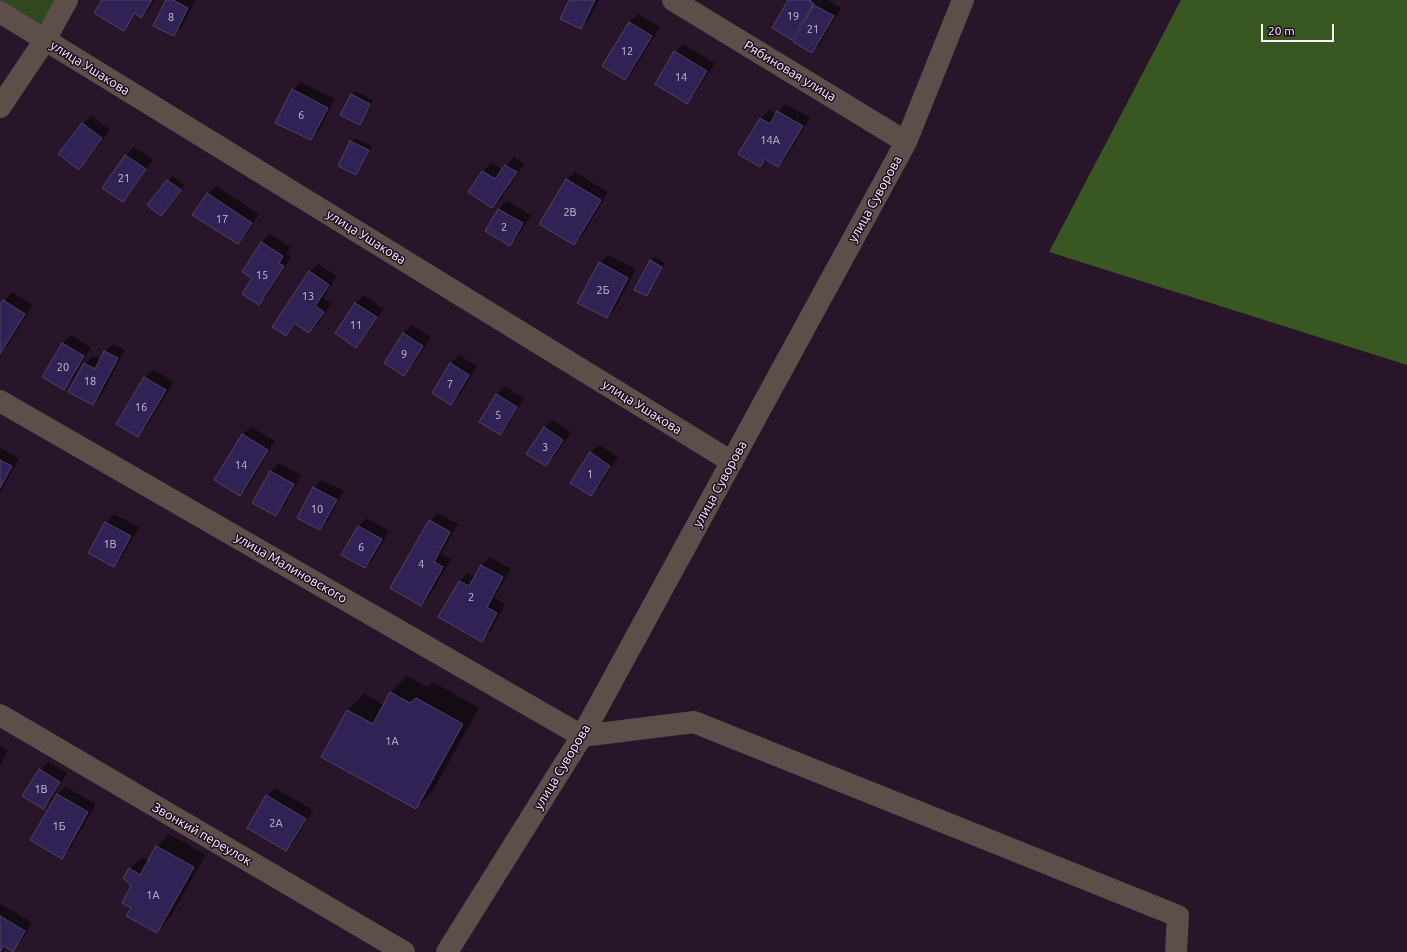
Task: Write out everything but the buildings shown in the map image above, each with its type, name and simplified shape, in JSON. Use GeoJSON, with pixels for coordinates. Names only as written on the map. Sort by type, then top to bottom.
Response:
{"type":"FeatureCollection","features":[{"type":"Feature","properties":{"kind":"street"},"geometry":{"type":"LineString","coordinates":[[0,107],[45,40],[67,0]]}},
{"type":"Feature","properties":{"kind":"street","name":"Рябиновая улица"},"geometry":{"type":"LineString","coordinates":[[673,0],[906,142]]}},
{"type":"Feature","properties":{"kind":"street","name":"улица Суворова"},"geometry":{"type":"LineString","coordinates":[[447,952],[582,736],[906,142],[963,0]]}},
{"type":"Feature","properties":{"kind":"street","name":"улица Ушакова"},"geometry":{"type":"LineString","coordinates":[[0,12],[732,462]]}},
{"type":"Feature","properties":{"kind":"street","name":"улица Малиновского"},"geometry":{"type":"LineString","coordinates":[[0,401],[582,736]]}},
{"type":"Feature","properties":{"kind":"street","name":"Звонкий переулок"},"geometry":{"type":"LineString","coordinates":[[0,715],[404,952]]}},
{"type":"Feature","properties":{"kind":"street"},"geometry":{"type":"LineString","coordinates":[[582,736],[694,722],[1178,916],[1176,952]]}},
{"type":"Feature","properties":{"kind":"green space"},"geometry":{"type":"Polygon","coordinates":[[[0,0],[67,0],[45,40],[0,12],[0,0]]]}},
{"type":"Feature","properties":{"kind":"green space"},"geometry":{"type":"Polygon","coordinates":[[[1181,0],[1407,0],[1407,365],[1049,252],[1181,0]]]}}]}
